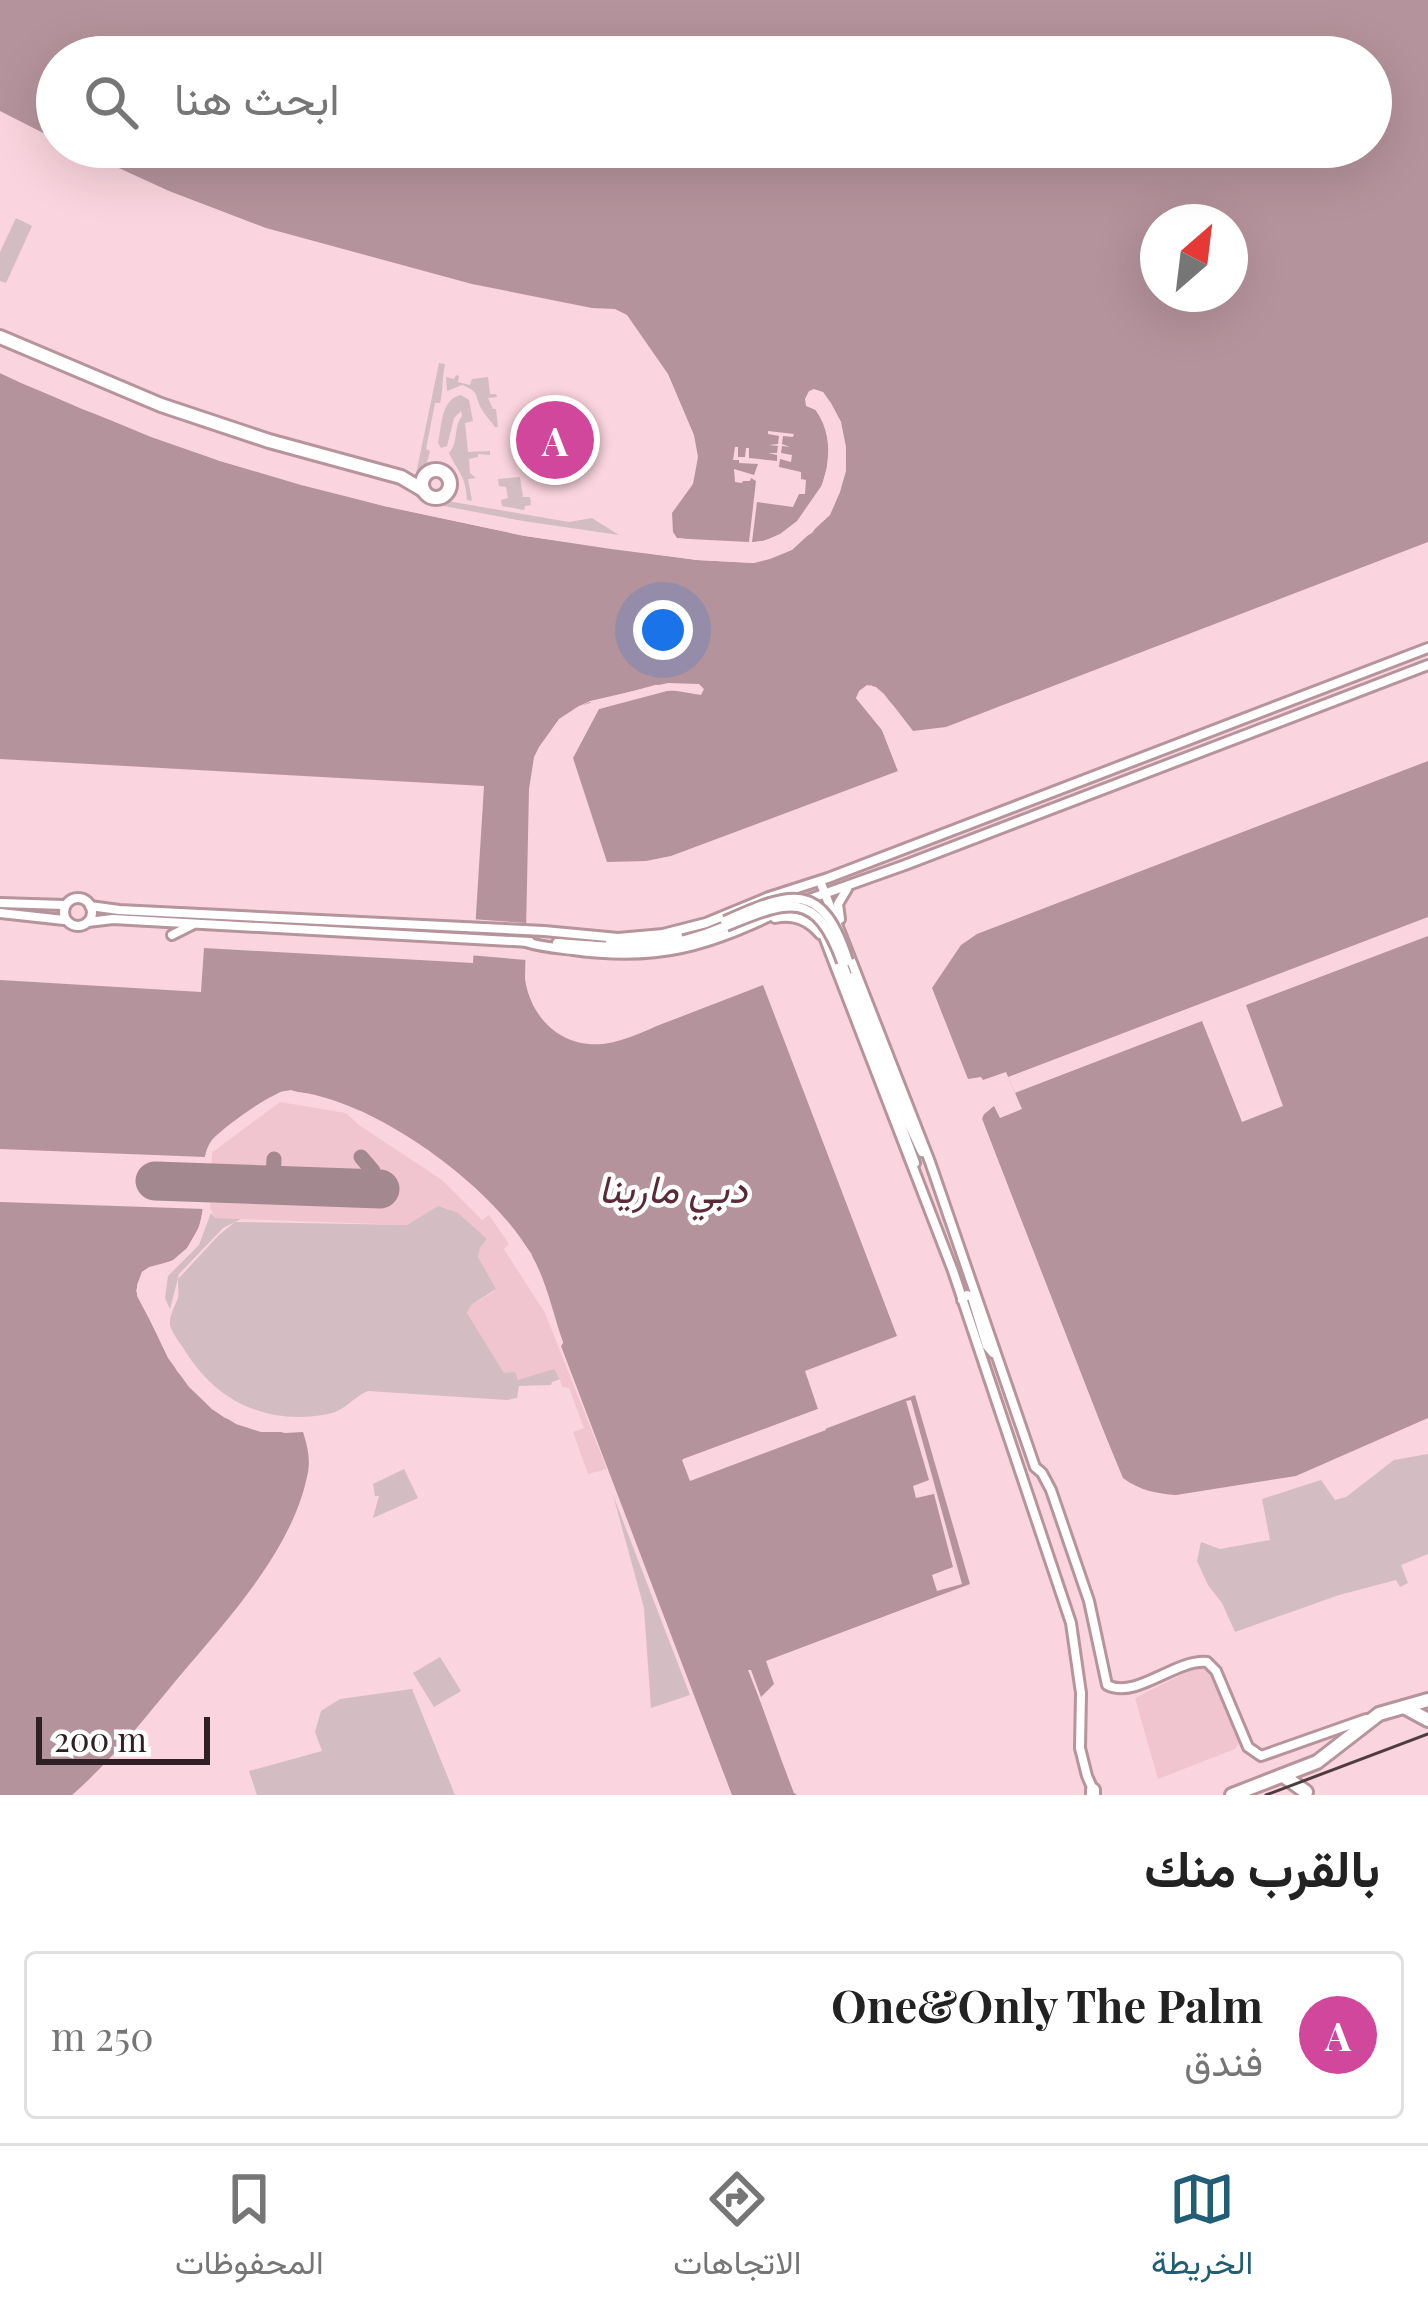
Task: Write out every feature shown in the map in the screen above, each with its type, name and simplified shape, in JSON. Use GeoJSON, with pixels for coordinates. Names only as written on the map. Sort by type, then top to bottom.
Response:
{"type":"FeatureCollection","features":[{"type":"Feature","properties":{"kind":"main road"},"geometry":{"type":"LineString","coordinates":[[0,338],[197,418],[401,477],[441,470],[450,485],[438,498],[401,477]]}},
{"type":"Feature","properties":{"kind":"main road"},"geometry":{"type":"LineString","coordinates":[[423,490],[426,473]]}},
{"type":"Feature","properties":{"kind":"main road"},"geometry":{"type":"LineString","coordinates":[[1232,1795],[1324,1757],[1378,1714],[1428,1700]]}},
{"type":"Feature","properties":{"kind":"main road"},"geometry":{"type":"LineString","coordinates":[[1404,1706],[1428,1720]]}},
{"type":"Feature","properties":{"kind":"main road"},"geometry":{"type":"LineString","coordinates":[[1285,1777],[1306,1792]]}},
{"type":"Feature","properties":{"kind":"street"},"geometry":{"type":"LineString","coordinates":[[66,921],[65,905],[79,898],[90,906],[119,910],[618,938],[663,934],[820,881],[1428,648]]}},
{"type":"Feature","properties":{"kind":"street"},"geometry":{"type":"LineString","coordinates":[[1384,681],[1403,670],[1399,660]]}},
{"type":"Feature","properties":{"kind":"street"},"geometry":{"type":"LineString","coordinates":[[526,942],[607,954],[692,947],[1428,665]]}},
{"type":"Feature","properties":{"kind":"street"},"geometry":{"type":"LineString","coordinates":[[1275,707],[1282,698]]}},
{"type":"Feature","properties":{"kind":"street"},"geometry":{"type":"LineString","coordinates":[[1199,754],[1240,733],[1242,726],[1237,722]]}},
{"type":"Feature","properties":{"kind":"street"},"geometry":{"type":"LineString","coordinates":[[1019,821],[1018,817],[1042,807],[1031,802]]}},
{"type":"Feature","properties":{"kind":"street"},"geometry":{"type":"LineString","coordinates":[[820,881],[878,1015],[930,1156],[1034,1467],[1051,1490],[1089,1601],[1107,1685],[1123,1690],[1194,1662],[1207,1662],[1216,1671],[1248,1747],[1261,1756],[1378,1714]]}},
{"type":"Feature","properties":{"kind":"street"},"geometry":{"type":"LineString","coordinates":[[844,938],[838,908],[849,885]]}},
{"type":"Feature","properties":{"kind":"street"},"geometry":{"type":"LineString","coordinates":[[806,886],[906,1163],[915,1175],[962,1300],[1074,1633],[1081,1694],[1080,1748],[1094,1793]]}},
{"type":"Feature","properties":{"kind":"street"},"geometry":{"type":"LineString","coordinates":[[0,904],[65,905]]}},
{"type":"Feature","properties":{"kind":"street"},"geometry":{"type":"LineString","coordinates":[[88,922],[90,906]]}},
{"type":"Feature","properties":{"kind":"street"},"geometry":{"type":"LineString","coordinates":[[0,913],[53,916],[79,926],[113,919],[637,948],[683,941],[772,908],[800,907],[831,933],[913,1134],[920,1149],[930,1156]]}},
{"type":"Feature","properties":{"kind":"street"},"geometry":{"type":"LineString","coordinates":[[220,927],[224,916]]}},
{"type":"Feature","properties":{"kind":"street"},"geometry":{"type":"LineString","coordinates":[[762,920],[798,918],[826,941]]}},
{"type":"Feature","properties":{"kind":"street"},"geometry":{"type":"LineString","coordinates":[[526,930],[632,943],[725,924]]}},
{"type":"Feature","properties":{"kind":"street"},"geometry":{"type":"LineString","coordinates":[[172,935],[192,925]]}},
{"type":"Feature","properties":{"kind":"street"},"geometry":{"type":"LineString","coordinates":[[845,962],[904,1128],[915,1175]]}},
{"type":"Feature","properties":{"kind":"street"},"geometry":{"type":"LineString","coordinates":[[865,1064],[876,1071]]}},
{"type":"Feature","properties":{"kind":"street"},"geometry":{"type":"LineString","coordinates":[[962,1300],[967,1295],[972,1298],[994,1354]]}},
{"type":"Feature","properties":{"kind":"street"},"geometry":{"type":"LineString","coordinates":[[966,1334],[970,1323]]}},
{"type":"Feature","properties":{"kind":"street"},"geometry":{"type":"LineString","coordinates":[[1008,1466],[1016,1454]]}},
{"type":"Feature","properties":{"kind":"shaded area"},"geometry":{"type":"Polygon","coordinates":[[[16,218],[32,226],[6,283],[0,281],[0,252],[16,218]]]}},
{"type":"Feature","properties":{"kind":"shaded area"},"geometry":{"type":"Polygon","coordinates":[[[439,363],[445,364],[440,403],[435,403],[425,470],[416,474],[439,363]]]}},
{"type":"Feature","properties":{"kind":"shaded area"},"geometry":{"type":"Polygon","coordinates":[[[456,375],[458,382],[470,385],[472,379],[488,377],[490,394],[497,397],[488,398],[496,409],[498,427],[472,390],[462,385],[447,391],[446,377],[456,375]]]}},
{"type":"Feature","properties":{"kind":"shaded area"},"geometry":{"type":"Polygon","coordinates":[[[461,395],[469,400],[473,421],[465,423],[468,452],[490,451],[490,455],[469,459],[470,473],[476,478],[468,479],[472,501],[467,500],[449,453],[461,411],[454,418],[447,446],[441,448],[438,443],[446,407],[461,395]]]}},
{"type":"Feature","properties":{"kind":"shaded area"},"geometry":{"type":"Polygon","coordinates":[[[520,477],[523,497],[530,497],[531,505],[524,510],[502,506],[501,500],[508,498],[498,479],[520,477]]]}},
{"type":"Feature","properties":{"kind":"shaded area"},"geometry":{"type":"Polygon","coordinates":[[[447,501],[569,522],[592,518],[619,535],[433,504],[447,501]]]}},
{"type":"Feature","properties":{"kind":"shaded area"},"geometry":{"type":"Polygon","coordinates":[[[280,1102],[346,1113],[442,1180],[482,1220],[489,1215],[509,1244],[504,1249],[545,1313],[607,1469],[588,1474],[573,1432],[584,1428],[569,1388],[562,1387],[559,1376],[517,1380],[504,1373],[467,1313],[471,1305],[495,1291],[478,1257],[487,1239],[438,1206],[407,1225],[215,1218],[211,1209],[0,1202],[206,1157],[280,1102]]]}},
{"type":"Feature","properties":{"kind":"shaded area"},"geometry":{"type":"Polygon","coordinates":[[[438,1206],[458,1213],[487,1239],[478,1257],[496,1289],[471,1305],[467,1313],[504,1373],[515,1372],[518,1380],[554,1369],[560,1379],[551,1385],[519,1386],[517,1398],[507,1400],[368,1391],[334,1412],[284,1416],[227,1396],[197,1367],[172,1331],[178,1279],[235,1222],[407,1225],[438,1206]]]}},
{"type":"Feature","properties":{"kind":"shaded area"},"geometry":{"type":"Polygon","coordinates":[[[211,1213],[215,1218],[241,1219],[223,1228],[179,1274],[170,1309],[165,1298],[168,1276],[199,1245],[211,1213]]]}},
{"type":"Feature","properties":{"kind":"shaded area"},"geometry":{"type":"Polygon","coordinates":[[[1428,1454],[1428,1554],[1401,1565],[1408,1583],[1400,1587],[1396,1580],[1339,1595],[1235,1632],[1197,1561],[1201,1542],[1220,1549],[1270,1540],[1262,1499],[1321,1480],[1335,1500],[1346,1497],[1394,1460],[1428,1454]]]}},
{"type":"Feature","properties":{"kind":"shaded area"},"geometry":{"type":"Polygon","coordinates":[[[404,1469],[418,1498],[373,1518],[379,1496],[373,1484],[404,1469]]]}},
{"type":"Feature","properties":{"kind":"shaded area"},"geometry":{"type":"Polygon","coordinates":[[[613,1495],[690,1695],[651,1708],[644,1608],[613,1495]]]}},
{"type":"Feature","properties":{"kind":"shaded area"},"geometry":{"type":"Polygon","coordinates":[[[440,1657],[461,1691],[434,1707],[413,1673],[440,1657]]]}},
{"type":"Feature","properties":{"kind":"shaded area"},"geometry":{"type":"Polygon","coordinates":[[[1199,1666],[1211,1670],[1241,1740],[1235,1749],[1158,1779],[1135,1698],[1199,1666]]]}},
{"type":"Feature","properties":{"kind":"shaded area"},"geometry":{"type":"Polygon","coordinates":[[[412,1689],[455,1795],[257,1795],[249,1771],[322,1751],[315,1732],[321,1711],[340,1699],[412,1689]]]}},
{"type":"Feature","properties":{"kind":"water","name":"دبي مارينا"},"geometry":{"type":"Polygon","coordinates":[[[0,0],[1428,0],[1428,542],[946,727],[913,731],[871,685],[856,698],[882,730],[898,771],[671,856],[607,862],[573,758],[599,709],[660,692],[696,694],[697,684],[655,685],[579,706],[559,719],[534,757],[529,789],[525,979],[534,1007],[562,1036],[603,1044],[763,985],[897,1336],[805,1371],[818,1409],[683,1459],[690,1480],[915,1395],[970,1584],[766,1661],[774,1684],[761,1697],[748,1670],[797,1795],[732,1795],[561,1346],[542,1276],[514,1229],[459,1174],[390,1126],[319,1096],[287,1091],[260,1103],[212,1140],[206,1151],[203,1208],[194,1239],[178,1257],[142,1272],[136,1291],[168,1358],[212,1409],[225,1418],[285,1433],[303,1432],[309,1465],[299,1505],[272,1559],[236,1609],[86,1782],[72,1795],[0,1795],[0,980],[201,992],[204,948],[473,963],[484,786],[0,759],[0,373],[220,461],[384,506],[525,536],[697,560],[754,563],[812,533],[840,492],[841,422],[823,392],[805,399],[827,436],[828,458],[824,480],[800,519],[783,533],[752,543],[677,538],[672,513],[693,484],[698,457],[694,435],[668,374],[627,315],[472,284],[266,228],[119,168],[1392,168],[1392,36],[36,36],[36,129],[0,111],[0,0]]]}},
{"type":"Feature","properties":{"kind":"water"},"geometry":{"type":"Polygon","coordinates":[[[1428,761],[1428,1418],[1296,1476],[1176,1495],[1142,1488],[1123,1478],[982,1119],[994,1106],[1000,1118],[1022,1109],[1006,1072],[983,1080],[968,1079],[932,988],[961,945],[977,934],[1428,761]]]}},
{"type":"Feature","properties":{"kind":"pier"},"geometry":{"type":"Polygon","coordinates":[[[0,368],[221,455],[333,488],[448,517],[697,554],[768,554],[789,544],[825,511],[840,470],[840,448],[835,424],[815,395],[811,402],[822,407],[831,424],[833,468],[827,488],[801,525],[782,539],[753,548],[676,544],[669,538],[749,542],[756,481],[735,482],[734,469],[754,475],[758,464],[733,460],[735,447],[738,457],[745,457],[749,448],[749,458],[777,461],[777,455],[768,453],[777,453],[778,446],[769,445],[778,444],[779,436],[768,431],[794,434],[783,436],[782,444],[790,447],[782,446],[781,453],[792,455],[791,462],[780,459],[779,467],[801,472],[805,494],[799,494],[793,507],[757,502],[752,542],[780,534],[797,521],[822,485],[829,446],[818,411],[806,406],[809,391],[823,392],[841,422],[846,471],[830,515],[792,550],[754,563],[697,560],[525,536],[301,485],[151,437],[21,383],[0,373],[0,368]]]}},
{"type":"Feature","properties":{"kind":"pier"},"geometry":{"type":"Polygon","coordinates":[[[668,683],[699,684],[704,689],[701,695],[671,690],[599,709],[590,702],[571,710],[590,701],[668,683]]]}},
{"type":"Feature","properties":{"kind":"pier"},"geometry":{"type":"Polygon","coordinates":[[[867,685],[884,694],[918,738],[909,735],[874,693],[865,691],[862,699],[892,738],[903,768],[898,771],[882,730],[856,698],[867,685]]]}},
{"type":"Feature","properties":{"kind":"pier"},"geometry":{"type":"Polygon","coordinates":[[[1428,917],[1428,936],[1246,1005],[1283,1106],[1242,1122],[1202,1021],[1015,1093],[1008,1077],[1428,917]]]}},
{"type":"Feature","properties":{"kind":"pier"},"geometry":{"type":"Polygon","coordinates":[[[471,919],[526,923],[526,960],[468,955],[471,919]]]}},
{"type":"Feature","properties":{"kind":"pier"},"geometry":{"type":"Polygon","coordinates":[[[929,981],[965,1075],[983,1080],[966,1084],[962,1080],[926,987],[929,981]]]}},
{"type":"Feature","properties":{"kind":"pier"},"geometry":{"type":"Polygon","coordinates":[[[291,1090],[363,1112],[428,1150],[477,1190],[531,1253],[561,1346],[534,1271],[492,1212],[441,1166],[403,1140],[361,1117],[303,1099],[282,1097],[216,1144],[210,1210],[198,1243],[176,1266],[146,1276],[142,1291],[182,1368],[216,1405],[248,1423],[304,1426],[309,1432],[261,1432],[212,1409],[177,1371],[137,1296],[142,1272],[172,1261],[187,1248],[204,1209],[0,1202],[0,1149],[205,1157],[212,1140],[231,1125],[280,1092],[291,1090]]]}},
{"type":"Feature","properties":{"kind":"pier"},"geometry":{"type":"Polygon","coordinates":[[[992,1107],[982,1119],[1125,1486],[1116,1476],[976,1120],[980,1109],[992,1107]]]}},
{"type":"Feature","properties":{"kind":"pier"},"geometry":{"type":"Polygon","coordinates":[[[911,1400],[962,1584],[937,1591],[932,1575],[953,1567],[934,1494],[916,1498],[913,1486],[929,1480],[906,1401],[911,1400]]]}},
{"type":"Feature","properties":{"kind":"pier"},"geometry":{"type":"Polygon","coordinates":[[[818,1409],[820,1414],[690,1463],[694,1473],[824,1425],[826,1430],[690,1481],[682,1460],[818,1409]]]}},
{"type":"Feature","properties":{"kind":"taxiway"},"geometry":{"type":"LineString","coordinates":[[361,1157],[373,1171],[373,1184]]}},
{"type":"Feature","properties":{"kind":"taxiway"},"geometry":{"type":"LineString","coordinates":[[263,1185],[273,1177],[274,1159]]}},
{"type":"Feature","properties":{"kind":"taxiway"},"geometry":{"type":"LineString","coordinates":[[340,1188],[362,1179],[374,1184],[370,1192],[353,1188]]}},
{"type":"Feature","properties":{"kind":"runway"},"geometry":{"type":"LineString","coordinates":[[155,1181],[380,1189]]}},
{"type":"Feature","properties":{"kind":"tram line"},"geometry":{"type":"LineString","coordinates":[[1266,1795],[1428,1734]]}},
{"type":"Feature","properties":{"kind":"place","name":"One&Only The Palm"},"geometry":{"type":"Point","coordinates":[555,440]}}]}
